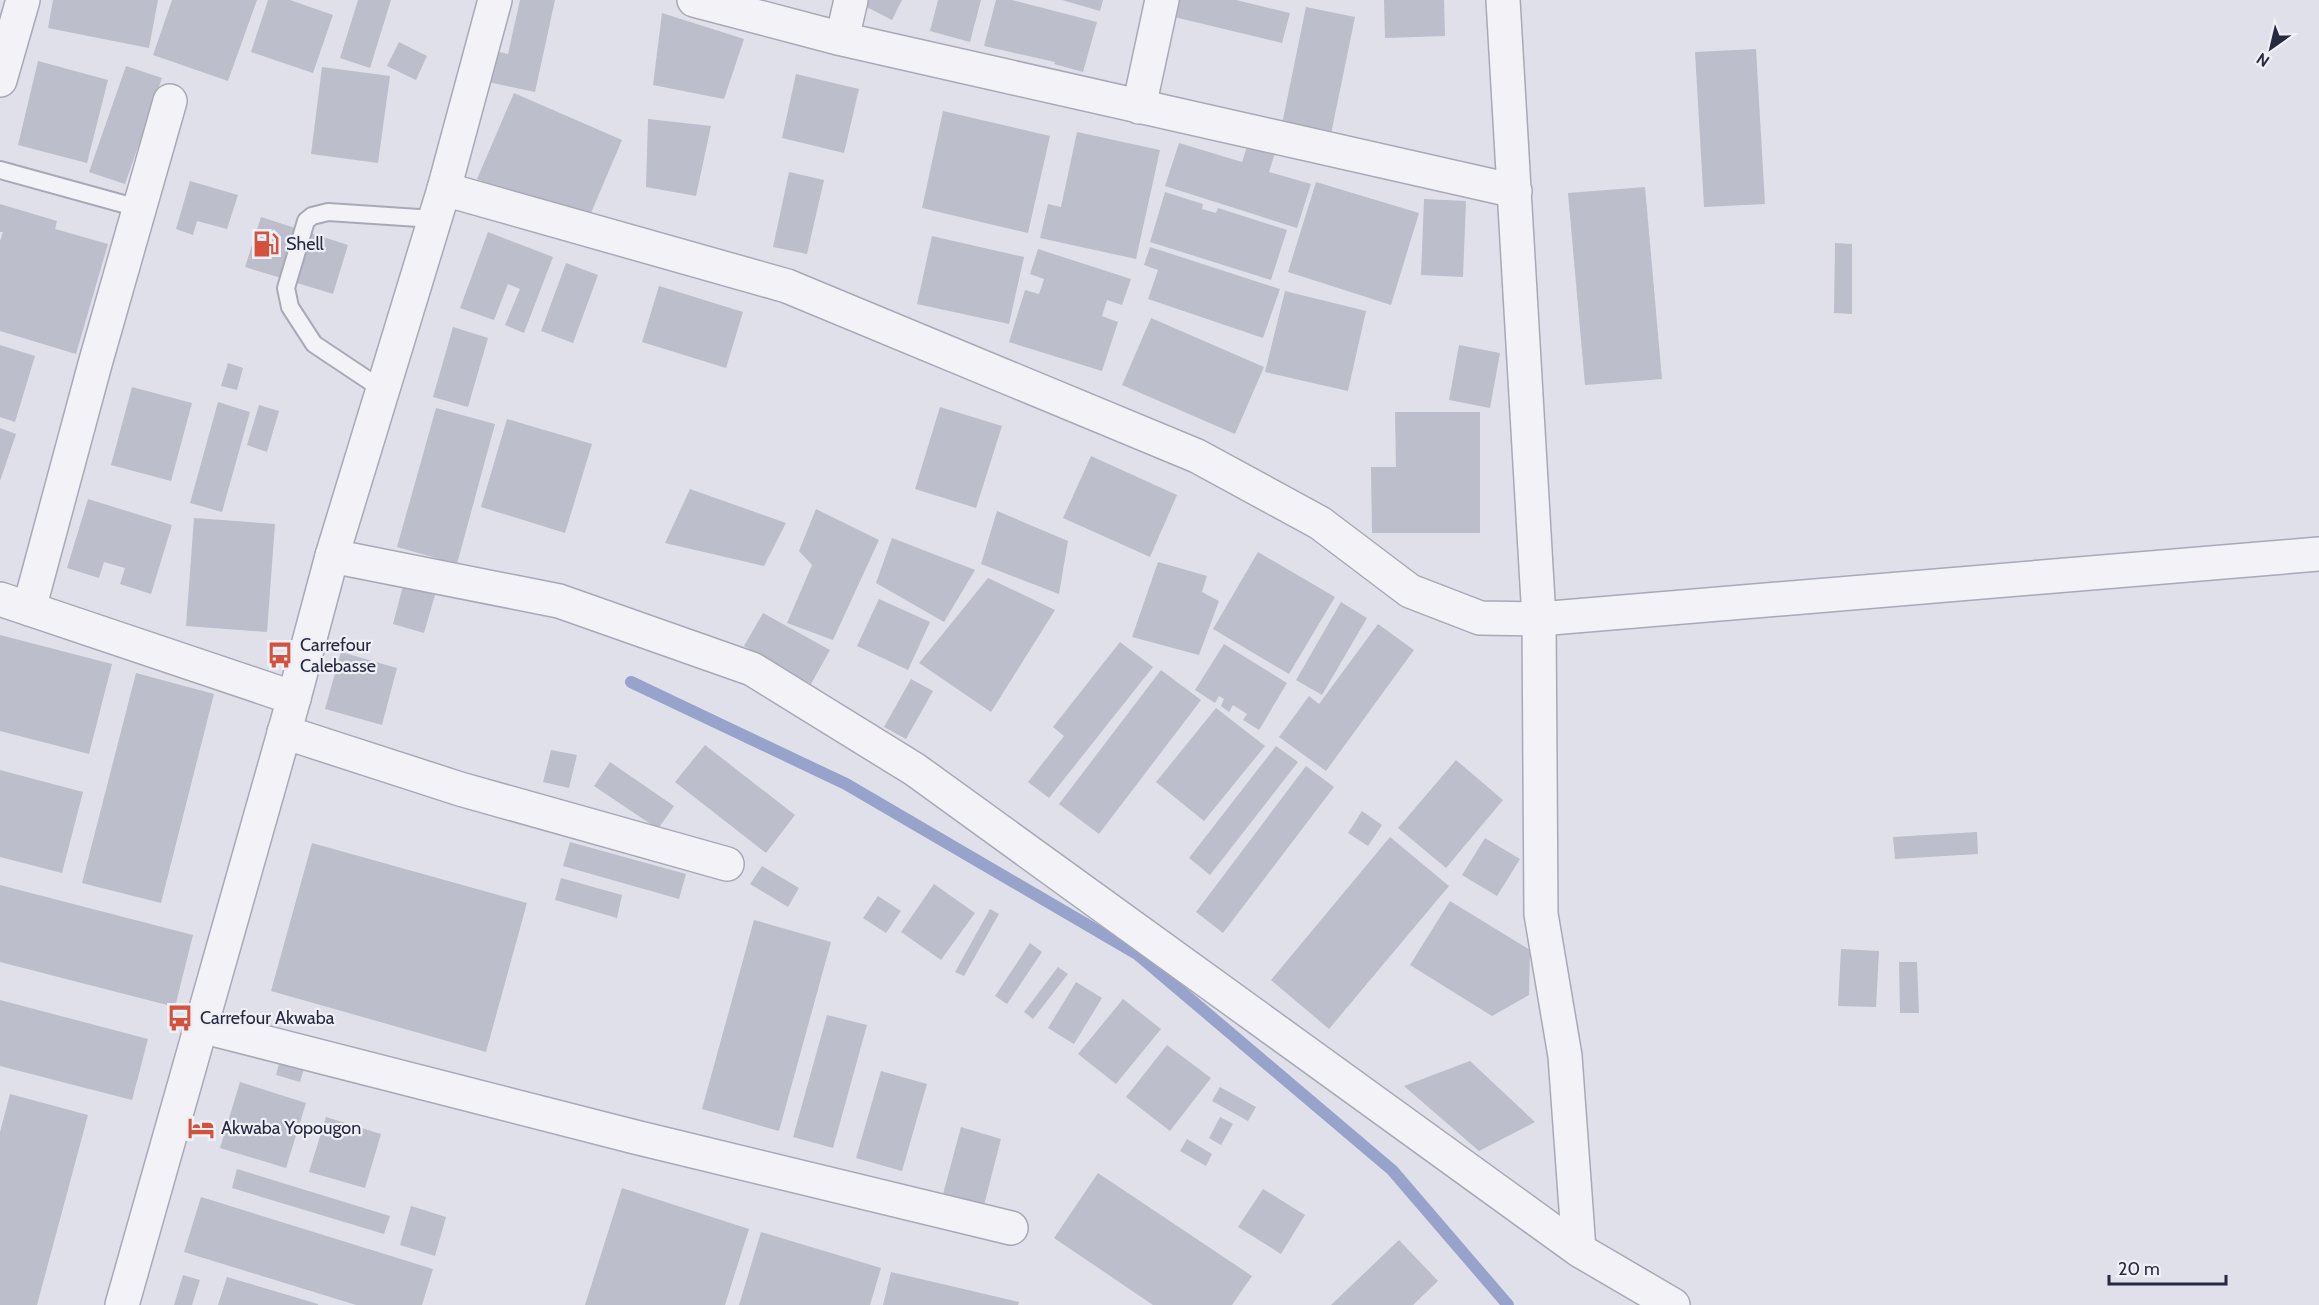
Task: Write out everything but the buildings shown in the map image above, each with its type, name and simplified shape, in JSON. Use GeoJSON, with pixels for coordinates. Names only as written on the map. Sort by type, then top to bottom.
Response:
{"type":"FeatureCollection","features":[{"type":"Feature","properties":{"kind":"street"},"geometry":{"type":"LineString","coordinates":[[0,80],[23,0]]}},
{"type":"Feature","properties":{"kind":"street"},"geometry":{"type":"LineString","coordinates":[[122,1305],[332,556],[439,204],[495,0]]}},
{"type":"Feature","properties":{"kind":"street"},"geometry":{"type":"LineString","coordinates":[[693,0],[842,39],[1515,191]]}},
{"type":"Feature","properties":{"kind":"street"},"geometry":{"type":"LineString","coordinates":[[842,39],[850,0]]}},
{"type":"Feature","properties":{"kind":"street"},"geometry":{"type":"LineString","coordinates":[[1139,107],[1162,0]]}},
{"type":"Feature","properties":{"kind":"street"},"geometry":{"type":"LineString","coordinates":[[1503,0],[1539,619],[1542,914],[1565,1056],[1579,1250]]}},
{"type":"Feature","properties":{"kind":"street"},"geometry":{"type":"LineString","coordinates":[[170,101],[14,604],[294,698]]}},
{"type":"Feature","properties":{"kind":"street"},"geometry":{"type":"LineString","coordinates":[[439,204],[787,286],[1197,456],[1320,523],[1410,591],[1480,618],[1539,619],[2319,554]]}},
{"type":"Feature","properties":{"kind":"street"},"geometry":{"type":"LineString","coordinates":[[332,556],[559,601],[752,669],[914,769],[1579,1250],[1673,1305]]}},
{"type":"Feature","properties":{"kind":"street"},"geometry":{"type":"LineString","coordinates":[[284,732],[459,789],[728,864]]}},
{"type":"Feature","properties":{"kind":"street"},"geometry":{"type":"LineString","coordinates":[[201,1026],[635,1137],[1011,1228]]}},
{"type":"Feature","properties":{"kind":"lane"},"geometry":{"type":"LineString","coordinates":[[0,170],[138,208]]}},
{"type":"Feature","properties":{"kind":"lane"},"geometry":{"type":"LineString","coordinates":[[383,390],[314,344],[290,307],[286,288],[306,221],[312,216],[328,212],[439,204]]}},
{"type":"Feature","properties":{"kind":"waterway"},"geometry":{"type":"LineString","coordinates":[[631,682],[846,784],[1137,954],[1392,1170],[1508,1305]]}},
{"type":"Feature","properties":{"kind":"place","name":"Shell"},"geometry":{"type":"Point","coordinates":[266,244]}},
{"type":"Feature","properties":{"kind":"place","name":"Carrefour Calebasse"},"geometry":{"type":"Point","coordinates":[280,655]}},
{"type":"Feature","properties":{"kind":"place","name":"Carrefour Akwaba"},"geometry":{"type":"Point","coordinates":[180,1018]}},
{"type":"Feature","properties":{"kind":"place","name":"Akwaba Yopougon"},"geometry":{"type":"Point","coordinates":[201,1128]}}]}
